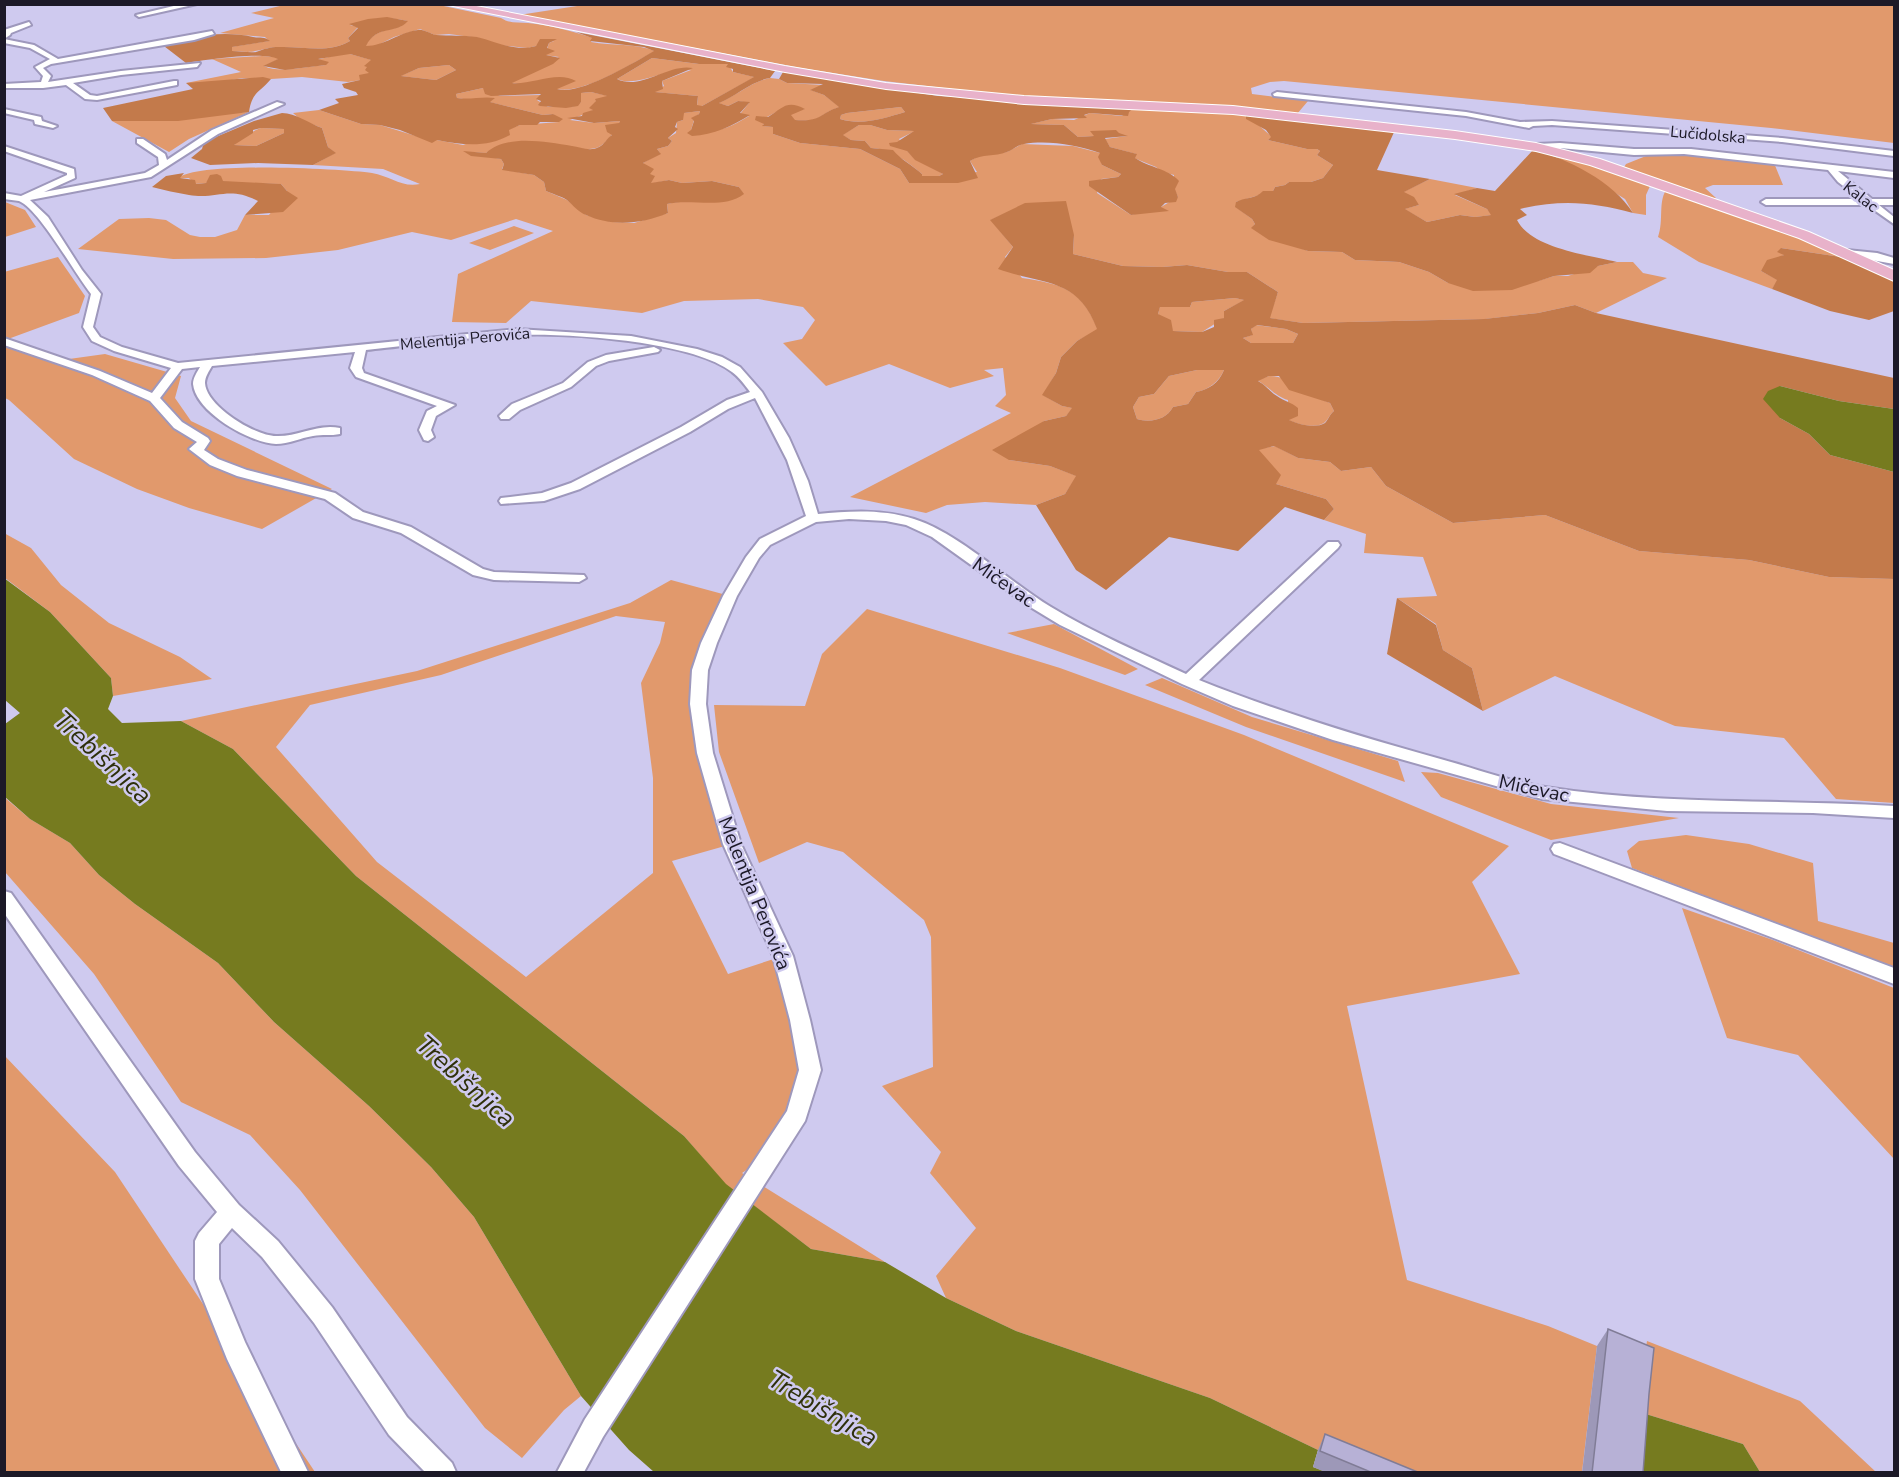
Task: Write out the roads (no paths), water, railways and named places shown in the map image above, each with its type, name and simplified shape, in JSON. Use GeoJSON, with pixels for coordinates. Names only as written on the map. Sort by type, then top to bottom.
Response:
{"type":"FeatureCollection","features":[{"type":"Feature","properties":{"kind":"main road"},"geometry":{"type":"LineString","coordinates":[[448,4],[886,86],[1024,100],[1233,110],[1455,135],[1536,147],[1610,167],[1847,253],[1894,276]]}},
{"type":"Feature","properties":{"kind":"street"},"geometry":{"type":"LineString","coordinates":[[139,15],[194,4]]}},
{"type":"Feature","properties":{"kind":"street"},"geometry":{"type":"LineString","coordinates":[[29,24],[6,32],[8,34],[4,39],[32,46],[55,59],[52,62]]}},
{"type":"Feature","properties":{"kind":"street"},"geometry":{"type":"LineString","coordinates":[[42,86],[47,76],[39,68],[52,62],[212,33]]}},
{"type":"Feature","properties":{"kind":"street"},"geometry":{"type":"LineString","coordinates":[[4,86],[42,86],[121,73],[197,65]]}},
{"type":"Feature","properties":{"kind":"street"},"geometry":{"type":"LineString","coordinates":[[68,83],[88,97],[97,98],[174,83]]}},
{"type":"Feature","properties":{"kind":"street","name":"Lučidolska"},"geometry":{"type":"LineString","coordinates":[[1277,94],[1466,114],[1559,134]]}},
{"type":"Feature","properties":{"kind":"street"},"geometry":{"type":"LineString","coordinates":[[4,196],[22,199],[148,175],[215,132],[280,104]]}},
{"type":"Feature","properties":{"kind":"street"},"geometry":{"type":"LineString","coordinates":[[4,111],[38,119],[41,124],[53,126]]}},
{"type":"Feature","properties":{"kind":"street","name":"Lučidolska"},"geometry":{"type":"LineString","coordinates":[[1521,124],[1563,123],[1782,140],[1894,154]]}},
{"type":"Feature","properties":{"kind":"street"},"geometry":{"type":"LineString","coordinates":[[1569,136],[1601,149]]}},
{"type":"Feature","properties":{"kind":"street"},"geometry":{"type":"LineString","coordinates":[[140,141],[162,156],[163,166]]}},
{"type":"Feature","properties":{"kind":"street"},"geometry":{"type":"LineString","coordinates":[[1536,147],[1551,145],[1636,152]]}},
{"type":"Feature","properties":{"kind":"street"},"geometry":{"type":"LineString","coordinates":[[4,148],[71,171],[72,176],[63,182],[22,199]]}},
{"type":"Feature","properties":{"kind":"street"},"geometry":{"type":"LineString","coordinates":[[1610,167],[1619,159],[1636,152],[1649,150],[1682,151],[1894,175]]}},
{"type":"Feature","properties":{"kind":"street","name":"Kalac"},"geometry":{"type":"LineString","coordinates":[[1831,168],[1841,180],[1894,221]]}},
{"type":"Feature","properties":{"kind":"street","name":"Melentija Perovića"},"geometry":{"type":"LineString","coordinates":[[22,199],[45,219],[78,271],[96,294],[88,327],[96,339],[118,349],[178,366],[517,332],[570,333],[676,347],[711,357],[735,368],[751,382],[795,466],[813,518],[765,542],[753,557],[730,596],[700,670],[698,704],[705,753],[732,844],[783,956],[810,1070],[797,1114],[594,1428],[570,1473]]}},
{"type":"Feature","properties":{"kind":"street"},"geometry":{"type":"LineString","coordinates":[[1766,202],[1894,202]]}},
{"type":"Feature","properties":{"kind":"street"},"geometry":{"type":"LineString","coordinates":[[1847,253],[1894,261]]}},
{"type":"Feature","properties":{"kind":"street"},"geometry":{"type":"LineString","coordinates":[[4,341],[86,369],[154,398],[178,425],[204,441],[202,446],[195,449],[214,462],[242,473],[330,496],[358,514],[406,530],[478,572],[494,576],[579,578]]}},
{"type":"Feature","properties":{"kind":"street","name":"Melentija Perovića"},"geometry":{"type":"LineString","coordinates":[[505,416],[516,406],[567,385],[592,364],[606,358],[676,347]]}},
{"type":"Feature","properties":{"kind":"street"},"geometry":{"type":"LineString","coordinates":[[361,348],[356,368],[360,375],[407,395],[449,405],[431,414],[425,430],[428,437]]}},
{"type":"Feature","properties":{"kind":"street"},"geometry":{"type":"LineString","coordinates":[[207,364],[199,387],[205,398],[222,414],[259,438],[276,440],[313,432],[336,431]]}},
{"type":"Feature","properties":{"kind":"street"},"geometry":{"type":"LineString","coordinates":[[154,398],[178,366]]}},
{"type":"Feature","properties":{"kind":"street"},"geometry":{"type":"LineString","coordinates":[[506,501],[531,501],[563,493],[670,438],[744,396],[758,394]]}},
{"type":"Feature","properties":{"kind":"street","name":"Mičevac"},"geometry":{"type":"LineString","coordinates":[[813,518],[849,515],[886,517],[910,522],[937,534],[1032,602],[1065,621],[1188,681],[1239,702],[1339,736],[1542,793],[1667,805],[1814,807],[1894,812]]}},
{"type":"Feature","properties":{"kind":"street"},"geometry":{"type":"LineString","coordinates":[[1188,681],[1333,545]]}},
{"type":"Feature","properties":{"kind":"street"},"geometry":{"type":"LineString","coordinates":[[1560,849],[1894,976]]}},
{"type":"Feature","properties":{"kind":"street"},"geometry":{"type":"LineString","coordinates":[[4,898],[187,1159],[231,1212],[270,1249],[323,1315],[398,1426],[443,1473]]}},
{"type":"Feature","properties":{"kind":"street"},"geometry":{"type":"LineString","coordinates":[[231,1212],[207,1241],[207,1279],[236,1350],[295,1473]]}},
{"type":"Feature","properties":{"kind":"water"},"geometry":{"type":"Polygon","coordinates":[[[1780,386],[1839,401],[1894,409],[1894,472],[1830,455],[1809,434],[1780,418],[1763,399],[1768,391],[1780,386]]]}},
{"type":"Feature","properties":{"kind":"water","name":"Trebišnjica"},"geometry":{"type":"Polygon","coordinates":[[[4,578],[50,612],[111,678],[113,696],[108,709],[122,723],[181,721],[233,749],[356,876],[684,1136],[726,1184],[811,1249],[885,1262],[946,1298],[1016,1331],[1210,1398],[1318,1450],[1313,1467],[1327,1472],[654,1472],[629,1450],[581,1396],[474,1217],[431,1167],[369,1106],[274,1022],[218,963],[135,904],[99,875],[70,843],[30,819],[5,797],[5,724],[20,713],[5,700],[4,578]]]}},
{"type":"Feature","properties":{"kind":"water"},"geometry":{"type":"Polygon","coordinates":[[[1636,1411],[1743,1444],[1760,1472],[1632,1472],[1636,1411]]]}}]}
